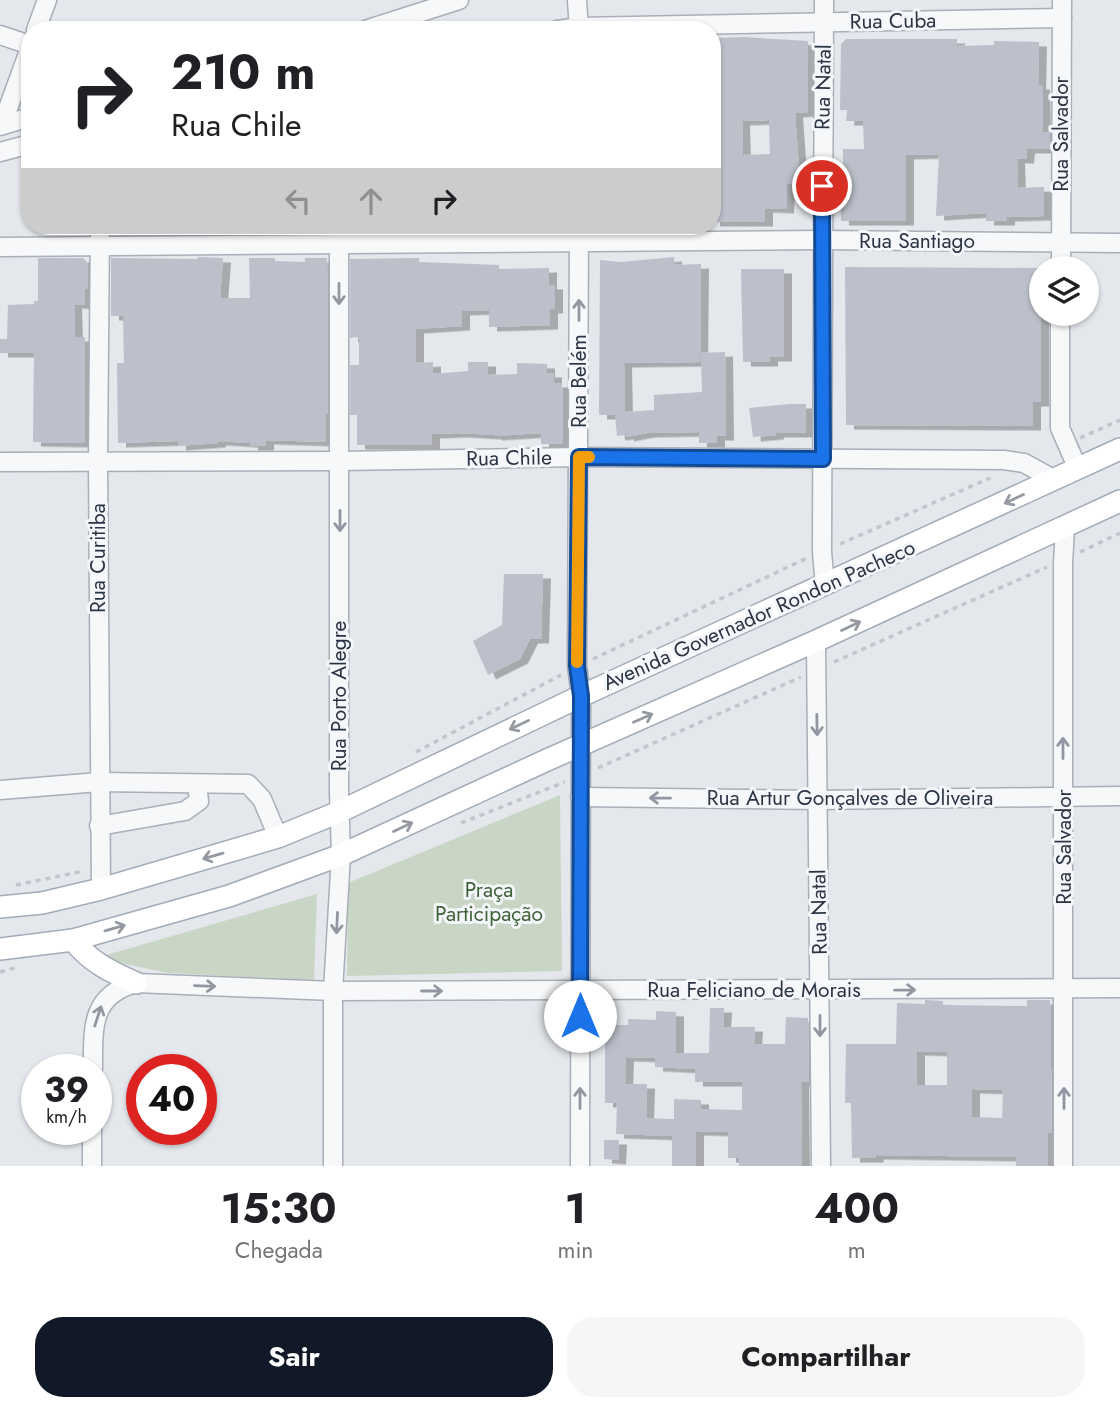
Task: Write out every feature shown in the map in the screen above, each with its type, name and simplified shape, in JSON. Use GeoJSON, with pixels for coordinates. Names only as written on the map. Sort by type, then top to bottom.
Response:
{"type":"FeatureCollection","features":[{"type":"Feature","properties":{"kind":"main road","name":"Avenida Governador Rondon Pacheco"},"geometry":{"type":"LineString","coordinates":[[0,907],[42,903],[101,889],[278,837],[339,812],[581,696],[1120,449]]}},
{"type":"Feature","properties":{"kind":"main road"},"geometry":{"type":"LineString","coordinates":[[0,949],[73,940],[229,897],[341,855],[581,746],[816,649],[1120,501]]}},
{"type":"Feature","properties":{"kind":"main road"},"geometry":{"type":"LineString","coordinates":[[73,940],[82,952],[105,969],[136,983]]}},
{"type":"Feature","properties":{"kind":"street"},"geometry":{"type":"LineString","coordinates":[[39,21],[47,0]]}},
{"type":"Feature","properties":{"kind":"street"},"geometry":{"type":"LineString","coordinates":[[393,21],[459,0]]}},
{"type":"Feature","properties":{"kind":"street"},"geometry":{"type":"LineString","coordinates":[[577,0],[578,21]]}},
{"type":"Feature","properties":{"kind":"street","name":"Rua Natal"},"geometry":{"type":"LineString","coordinates":[[824,0],[821,240],[822,552],[825,586]]}},
{"type":"Feature","properties":{"kind":"street","name":"Rua Cuba"},"geometry":{"type":"LineString","coordinates":[[721,25],[1062,9]]}},
{"type":"Feature","properties":{"kind":"street","name":"Rua Salvador"},"geometry":{"type":"LineString","coordinates":[[1061,256],[1062,9]]}},
{"type":"Feature","properties":{"kind":"street"},"geometry":{"type":"LineString","coordinates":[[0,35],[21,43]]}},
{"type":"Feature","properties":{"kind":"street"},"geometry":{"type":"LineString","coordinates":[[1,125],[21,71]]}},
{"type":"Feature","properties":{"kind":"street"},"geometry":{"type":"LineString","coordinates":[[1,125],[21,119]]}},
{"type":"Feature","properties":{"kind":"street"},"geometry":{"type":"LineString","coordinates":[[0,152],[21,146]]}},
{"type":"Feature","properties":{"kind":"street","name":"Rua Curitiba"},"geometry":{"type":"LineString","coordinates":[[100,235],[98,461],[101,889]]}},
{"type":"Feature","properties":{"kind":"street","name":"Rua Porto Alegre"},"geometry":{"type":"LineString","coordinates":[[333,1166],[333,991],[341,855],[339,235]]}},
{"type":"Feature","properties":{"kind":"street","name":"Rua Santiago"},"geometry":{"type":"LineString","coordinates":[[0,247],[339,245],[557,235]]}},
{"type":"Feature","properties":{"kind":"street","name":"Rua Belém"},"geometry":{"type":"LineString","coordinates":[[579,235],[577,666],[581,696],[580,1166]]}},
{"type":"Feature","properties":{"kind":"street","name":"Rua Santiago"},"geometry":{"type":"LineString","coordinates":[[619,235],[1120,243]]}},
{"type":"Feature","properties":{"kind":"street"},"geometry":{"type":"LineString","coordinates":[[1060,326],[1060,428],[1078,469]]}},
{"type":"Feature","properties":{"kind":"street","name":"Rua Chile"},"geometry":{"type":"LineString","coordinates":[[0,462],[579,457],[1004,460],[1024,463],[1055,480]]}},
{"type":"Feature","properties":{"kind":"street","name":"Rua Salvador"},"geometry":{"type":"LineString","coordinates":[[1063,1166],[1063,560],[1066,527]]}},
{"type":"Feature","properties":{"kind":"street","name":"Rua Natal"},"geometry":{"type":"LineString","coordinates":[[816,649],[821,1166]]}},
{"type":"Feature","properties":{"kind":"street"},"geometry":{"type":"LineString","coordinates":[[0,790],[99,782],[248,784],[262,799],[278,837]]}},
{"type":"Feature","properties":{"kind":"street"},"geometry":{"type":"LineString","coordinates":[[99,826],[186,811],[199,801],[197,784]]}},
{"type":"Feature","properties":{"kind":"street","name":"Rua Artur Gonçalves de Oliveira"},"geometry":{"type":"LineString","coordinates":[[580,797],[818,800],[1120,796]]}},
{"type":"Feature","properties":{"kind":"street"},"geometry":{"type":"LineString","coordinates":[[93,1054],[98,1009],[107,997],[120,987],[136,983]]}},
{"type":"Feature","properties":{"kind":"street","name":"Rua Feliciano de Morais"},"geometry":{"type":"LineString","coordinates":[[136,983],[333,991],[1120,988]]}},
{"type":"Feature","properties":{"kind":"street"},"geometry":{"type":"LineString","coordinates":[[92,1145],[92,1166]]}},
{"type":"Feature","properties":{"kind":"green space","name":"Praça Participação"},"geometry":{"type":"Polygon","coordinates":[[[560,795],[562,971],[347,976],[348,883],[560,795]]]}},
{"type":"Feature","properties":{"kind":"green space"},"geometry":{"type":"Polygon","coordinates":[[[317,894],[314,980],[168,973],[96,958],[317,894]]]}},
{"type":"Feature","properties":{"kind":"building"},"geometry":{"type":"Polygon","coordinates":[[[721,38],[808,41],[808,112],[795,113],[800,183],[787,184],[786,209],[765,208],[765,222],[721,222],[721,38]],[[769,120],[742,121],[743,155],[770,154],[769,120]]]}},
{"type":"Feature","properties":{"kind":"building"},"geometry":{"type":"Polygon","coordinates":[[[846,39],[957,39],[957,46],[994,45],[994,41],[1039,42],[1038,85],[1042,85],[1043,132],[1050,132],[1050,149],[1027,149],[1026,159],[1017,159],[1018,188],[1044,187],[1044,216],[1007,217],[1007,221],[986,221],[986,213],[936,216],[939,154],[906,155],[906,221],[841,221],[843,149],[864,149],[863,121],[846,121],[847,110],[840,110],[841,44],[846,39]]]}},
{"type":"Feature","properties":{"kind":"building"},"geometry":{"type":"Polygon","coordinates":[[[674,257],[674,265],[701,264],[700,362],[624,363],[625,412],[654,410],[654,395],[702,392],[701,353],[725,352],[726,436],[717,436],[717,443],[699,443],[699,432],[617,436],[615,415],[599,415],[600,260],[621,262],[674,257]]]}},
{"type":"Feature","properties":{"kind":"building"},"geometry":{"type":"Polygon","coordinates":[[[38,258],[83,258],[88,263],[85,305],[74,304],[75,337],[85,337],[85,443],[33,442],[34,353],[0,353],[0,339],[7,339],[8,305],[34,304],[34,301],[38,301],[38,258]]]}},
{"type":"Feature","properties":{"kind":"building"},"geometry":{"type":"Polygon","coordinates":[[[111,258],[223,258],[220,298],[250,298],[249,258],[305,262],[305,258],[327,258],[328,414],[325,442],[266,440],[266,446],[218,441],[178,446],[178,441],[118,443],[117,363],[124,363],[123,316],[111,316],[111,258]]]}},
{"type":"Feature","properties":{"kind":"building"},"geometry":{"type":"Polygon","coordinates":[[[419,258],[419,262],[499,265],[499,269],[549,268],[549,285],[555,285],[555,309],[550,309],[550,325],[489,327],[489,310],[462,311],[462,326],[416,329],[416,363],[433,362],[433,374],[468,371],[468,362],[488,362],[488,375],[517,374],[517,363],[547,364],[547,373],[554,373],[554,383],[562,383],[563,444],[541,444],[541,433],[494,436],[460,433],[432,434],[432,445],[357,445],[357,415],[350,415],[350,365],[359,365],[359,337],[350,338],[350,259],[419,258]]]}},
{"type":"Feature","properties":{"kind":"building"},"geometry":{"type":"Polygon","coordinates":[[[845,267],[1029,268],[1029,326],[1041,326],[1041,402],[1033,402],[1033,426],[846,425],[845,267]]]}},
{"type":"Feature","properties":{"kind":"building"},"geometry":{"type":"Polygon","coordinates":[[[741,269],[784,269],[784,357],[770,357],[770,362],[743,362],[741,269]]]}},
{"type":"Feature","properties":{"kind":"building"},"geometry":{"type":"Polygon","coordinates":[[[806,404],[806,433],[776,433],[753,437],[749,408],[806,404]]]}},
{"type":"Feature","properties":{"kind":"building"},"geometry":{"type":"Polygon","coordinates":[[[504,574],[543,574],[541,639],[530,639],[520,659],[488,675],[473,641],[502,625],[504,574]]]}},
{"type":"Feature","properties":{"kind":"building"},"geometry":{"type":"Polygon","coordinates":[[[925,1000],[943,1001],[943,1005],[1027,1006],[1027,1000],[1050,1000],[1052,1133],[1048,1133],[1047,1166],[1016,1166],[1016,1157],[876,1155],[875,1158],[852,1158],[851,1103],[845,1103],[846,1044],[896,1044],[897,1003],[925,1004],[925,1000]],[[917,1051],[917,1085],[947,1085],[947,1052],[917,1051]],[[972,1089],[972,1117],[1002,1118],[1003,1090],[972,1089]]]}},
{"type":"Feature","properties":{"kind":"building"},"geometry":{"type":"Polygon","coordinates":[[[710,1008],[724,1008],[723,1027],[755,1027],[754,1044],[785,1044],[786,1017],[808,1018],[809,1082],[801,1082],[802,1166],[739,1166],[739,1158],[728,1158],[728,1132],[696,1131],[696,1166],[672,1166],[672,1136],[616,1134],[617,1103],[605,1103],[605,1025],[628,1025],[628,1019],[656,1020],[656,1011],[676,1012],[676,1053],[709,1053],[710,1008]],[[626,1057],[625,1084],[647,1084],[646,1118],[674,1119],[674,1099],[701,1100],[701,1109],[742,1110],[742,1082],[695,1082],[695,1069],[655,1067],[655,1058],[626,1057]]]}},
{"type":"Feature","properties":{"kind":"building"},"geometry":{"type":"Polygon","coordinates":[[[604,1140],[619,1140],[618,1160],[604,1159],[604,1140]]]}},
{"type":"Feature","properties":{"kind":"slow traffic"},"geometry":{"type":"LineString","coordinates":[[577,662],[579,457],[589,457]]}},
{"type":"Feature","properties":{"kind":"route"},"geometry":{"type":"LineString","coordinates":[[580,1016],[581,696],[577,666],[579,457],[823,459],[822,186]]}}]}
